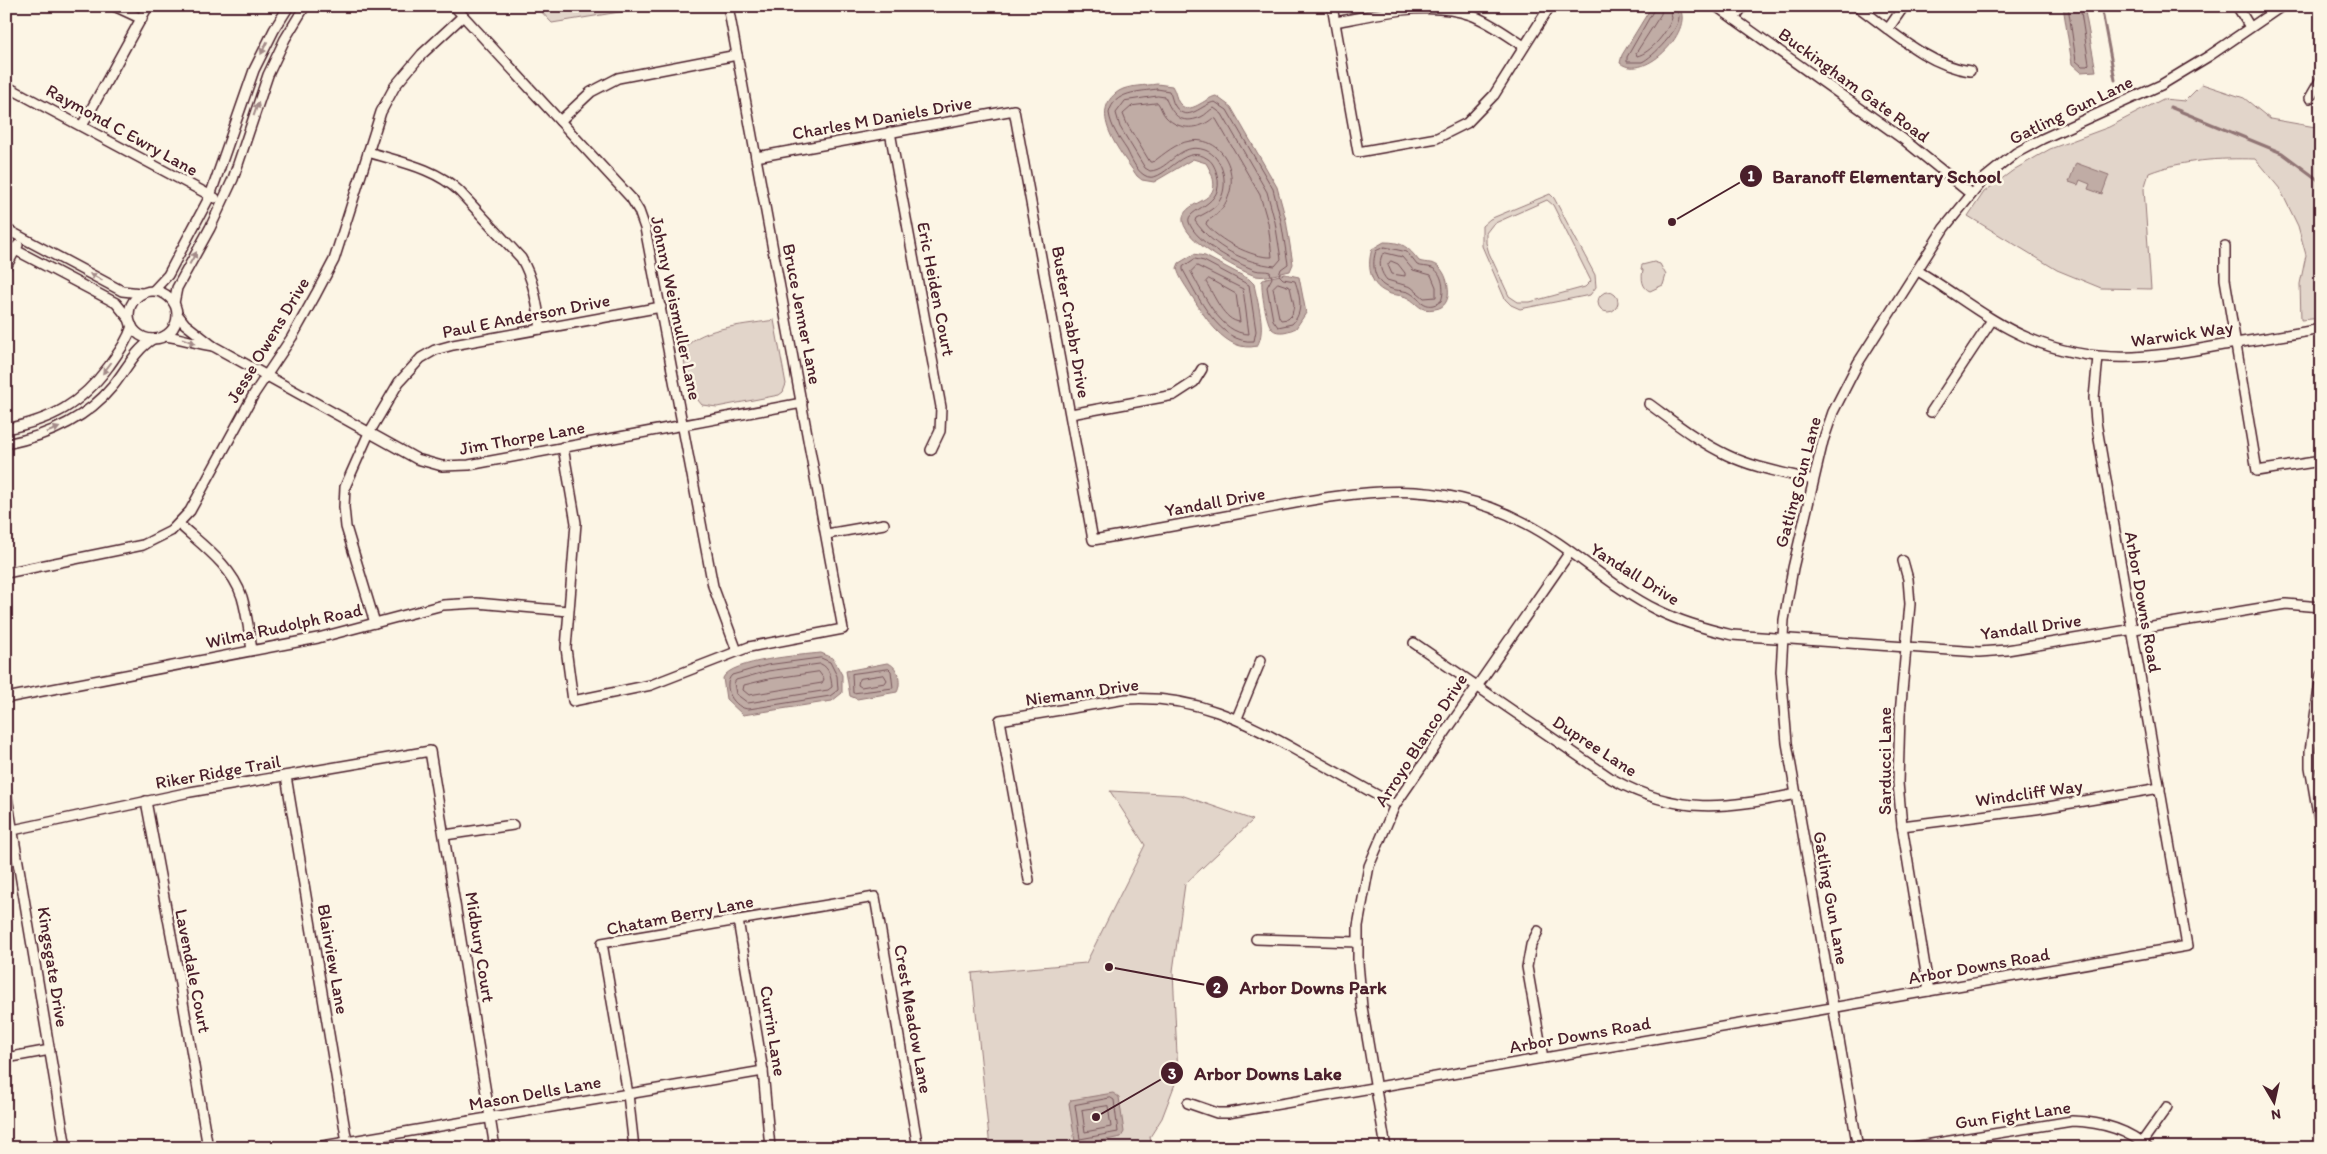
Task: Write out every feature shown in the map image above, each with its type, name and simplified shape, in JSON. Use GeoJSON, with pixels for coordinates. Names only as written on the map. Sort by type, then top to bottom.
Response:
{"type":"FeatureCollection","features":[{"type":"Feature","properties":{"kind":"street"},"geometry":{"type":"LineString","coordinates":[[114,6],[142,19]]}},
{"type":"Feature","properties":{"kind":"street"},"geometry":{"type":"LineString","coordinates":[[82,126],[148,6]]}},
{"type":"Feature","properties":{"kind":"street"},"geometry":{"type":"LineString","coordinates":[[154,290],[168,275],[210,196],[254,70],[274,30],[289,6]]}},
{"type":"Feature","properties":{"kind":"street"},"geometry":{"type":"LineString","coordinates":[[174,303],[177,288],[238,166],[268,75],[285,38],[305,6]]}},
{"type":"Feature","properties":{"kind":"street","name":"Johnny Weismuller Lane"},"geometry":{"type":"LineString","coordinates":[[454,6],[631,198],[639,211],[645,228],[661,307],[713,586],[738,651]]}},
{"type":"Feature","properties":{"kind":"street","name":"Bruce Jenner Lane"},"geometry":{"type":"LineString","coordinates":[[728,6],[843,628],[760,644],[738,651]]}},
{"type":"Feature","properties":{"kind":"street"},"geometry":{"type":"LineString","coordinates":[[1332,6],[1358,152],[1426,141],[1449,134],[1467,123],[1494,95],[1550,6]]}},
{"type":"Feature","properties":{"kind":"street","name":"Buckingham Gate Road"},"geometry":{"type":"LineString","coordinates":[[1716,6],[1903,139],[1971,194]]}},
{"type":"Feature","properties":{"kind":"street"},"geometry":{"type":"LineString","coordinates":[[1734,19],[1743,6]]}},
{"type":"Feature","properties":{"kind":"street"},"geometry":{"type":"LineString","coordinates":[[1857,6],[1934,61],[1954,69],[1970,71]]}},
{"type":"Feature","properties":{"kind":"street"},"geometry":{"type":"LineString","coordinates":[[1888,29],[1904,6]]}},
{"type":"Feature","properties":{"kind":"street"},"geometry":{"type":"LineString","coordinates":[[2237,6],[2250,27]]}},
{"type":"Feature","properties":{"kind":"street","name":"Gatling Gun Lane"},"geometry":{"type":"LineString","coordinates":[[1858,1148],[1782,699],[1782,639],[1789,587],[1823,441],[1844,389],[1858,363],[1944,228],[1985,178],[2016,153],[2042,139],[2162,85],[2210,56],[2282,6]]}},
{"type":"Feature","properties":{"kind":"street"},"geometry":{"type":"LineString","coordinates":[[1335,22],[1421,7],[1446,8],[1471,15],[1524,46]]}},
{"type":"Feature","properties":{"kind":"street","name":"Jesse Owens Drive"},"geometry":{"type":"LineString","coordinates":[[6,573],[144,545],[162,538],[179,524],[196,502],[266,374],[292,337],[334,260],[382,112],[395,86],[422,54],[463,16]]}},
{"type":"Feature","properties":{"kind":"street"},"geometry":{"type":"LineString","coordinates":[[560,121],[591,92],[618,78],[737,55]]}},
{"type":"Feature","properties":{"kind":"street"},"geometry":{"type":"LineString","coordinates":[[2310,98],[2321,79]]}},
{"type":"Feature","properties":{"kind":"street","name":"Raymond C Ewry Lane"},"geometry":{"type":"LineString","coordinates":[[6,86],[222,201]]}},
{"type":"Feature","properties":{"kind":"street","name":"Charles M Daniels Drive"},"geometry":{"type":"LineString","coordinates":[[756,157],[1014,110]]}},
{"type":"Feature","properties":{"kind":"street","name":"Buster Crabbr Drive"},"geometry":{"type":"LineString","coordinates":[[1014,110],[1094,540]]}},
{"type":"Feature","properties":{"kind":"street","name":"Eric Heiden Court"},"geometry":{"type":"LineString","coordinates":[[890,132],[941,407],[940,431],[931,450]]}},
{"type":"Feature","properties":{"kind":"street"},"geometry":{"type":"LineString","coordinates":[[368,152],[434,173],[449,181],[459,190],[521,258],[533,282],[542,329]]}},
{"type":"Feature","properties":{"kind":"street"},"geometry":{"type":"LineString","coordinates":[[6,229],[122,291],[141,293],[154,290],[166,294],[174,303],[178,315],[174,327],[165,336],[153,339],[143,345],[112,386],[89,408],[64,426],[44,434],[6,444]]}},
{"type":"Feature","properties":{"kind":"street"},"geometry":{"type":"LineString","coordinates":[[6,267],[22,238]]}},
{"type":"Feature","properties":{"kind":"street"},"geometry":{"type":"LineString","coordinates":[[6,245],[116,304],[140,335],[153,339]]}},
{"type":"Feature","properties":{"kind":"street"},"geometry":{"type":"LineString","coordinates":[[2225,246],[2226,279],[2257,471],[2321,460]]}},
{"type":"Feature","properties":{"kind":"street","name":"Warwick Way"},"geometry":{"type":"LineString","coordinates":[[1918,271],[1992,320],[2050,347],[2098,357],[2119,359],[2160,356],[2321,329]]}},
{"type":"Feature","properties":{"kind":"street"},"geometry":{"type":"LineString","coordinates":[[6,429],[36,422],[54,415],[96,383],[126,343],[130,322],[130,306],[141,293]]}},
{"type":"Feature","properties":{"kind":"street","name":"Paul E Anderson Drive"},"geometry":{"type":"LineString","coordinates":[[375,623],[346,527],[344,507],[345,486],[369,433],[399,382],[414,364],[428,354],[453,345],[661,307]]}},
{"type":"Feature","properties":{"kind":"street","name":"Jim Thorpe Lane"},"geometry":{"type":"LineString","coordinates":[[178,315],[185,324],[214,346],[418,459],[442,466],[469,465],[802,404]]}},
{"type":"Feature","properties":{"kind":"street"},"geometry":{"type":"LineString","coordinates":[[1931,412],[1992,320]]}},
{"type":"Feature","properties":{"kind":"street","name":"Jim Thorpe Lane"},"geometry":{"type":"LineString","coordinates":[[165,336],[214,346]]}},
{"type":"Feature","properties":{"kind":"street","name":"Arbor Downs Road"},"geometry":{"type":"LineString","coordinates":[[1188,1103],[1217,1113],[1228,1113],[2187,946],[2096,422],[2094,398],[2098,357]]}},
{"type":"Feature","properties":{"kind":"street"},"geometry":{"type":"LineString","coordinates":[[1071,414],[1174,395],[1194,382],[1202,369]]}},
{"type":"Feature","properties":{"kind":"street"},"geometry":{"type":"LineString","coordinates":[[1649,404],[1708,445],[1727,455],[1748,464],[1814,480]]}},
{"type":"Feature","properties":{"kind":"street"},"geometry":{"type":"LineString","coordinates":[[563,448],[576,523],[568,610],[566,660],[573,701],[651,685],[738,651]]}},
{"type":"Feature","properties":{"kind":"street","name":"Yandall Drive"},"geometry":{"type":"LineString","coordinates":[[1094,540],[1347,494],[1406,491],[1442,494],[1504,512],[1526,523],[1647,604],[1678,620],[1704,629],[1732,635],[1979,652],[2006,650],[2286,604],[2321,607]]}},
{"type":"Feature","properties":{"kind":"street"},"geometry":{"type":"LineString","coordinates":[[179,524],[218,560],[233,578],[242,598],[252,650]]}},
{"type":"Feature","properties":{"kind":"street"},"geometry":{"type":"LineString","coordinates":[[827,534],[884,524]]}},
{"type":"Feature","properties":{"kind":"street","name":"Arroyo Blanco Drive"},"geometry":{"type":"LineString","coordinates":[[1386,1148],[1362,1007],[1358,942],[1361,904],[1370,866],[1395,805],[1476,685],[1570,552]]}},
{"type":"Feature","properties":{"kind":"street","name":"Sarducci Lane"},"geometry":{"type":"LineString","coordinates":[[1903,561],[1910,591],[1898,758],[1902,826],[1929,991]]}},
{"type":"Feature","properties":{"kind":"street","name":"Wilma Rudolph Road"},"geometry":{"type":"LineString","coordinates":[[6,698],[340,634],[424,608],[460,603],[568,610]]}},
{"type":"Feature","properties":{"kind":"street","name":"Dupree Lane"},"geometry":{"type":"LineString","coordinates":[[1414,643],[1612,779],[1662,801],[1683,805],[1737,806],[1797,794]]}},
{"type":"Feature","properties":{"kind":"street"},"geometry":{"type":"LineString","coordinates":[[1237,718],[1261,660]]}},
{"type":"Feature","properties":{"kind":"street"},"geometry":{"type":"LineString","coordinates":[[2321,675],[2310,751],[2321,832]]}},
{"type":"Feature","properties":{"kind":"street","name":"Niemann Drive"},"geometry":{"type":"LineString","coordinates":[[1029,880],[1000,720],[1106,702],[1144,698],[1182,702],[1237,718],[1395,805]]}},
{"type":"Feature","properties":{"kind":"street","name":"Riker Ridge Trail"},"geometry":{"type":"LineString","coordinates":[[13,830],[146,801],[430,751]]}},
{"type":"Feature","properties":{"kind":"street","name":"Midbury Court"},"geometry":{"type":"LineString","coordinates":[[430,751],[492,1117],[495,1148]]}},
{"type":"Feature","properties":{"kind":"street","name":"Blairview Lane"},"geometry":{"type":"LineString","coordinates":[[286,776],[347,1145]]}},
{"type":"Feature","properties":{"kind":"street","name":"Windcliff Way"},"geometry":{"type":"LineString","coordinates":[[1902,826],[2036,809],[2160,788]]}},
{"type":"Feature","properties":{"kind":"street","name":"Kingsgate Drive"},"geometry":{"type":"LineString","coordinates":[[6,792],[66,1148]]}},
{"type":"Feature","properties":{"kind":"street","name":"Lavendale Court"},"geometry":{"type":"LineString","coordinates":[[146,801],[165,910],[176,960],[208,1148]]}},
{"type":"Feature","properties":{"kind":"street"},"geometry":{"type":"LineString","coordinates":[[445,836],[512,824]]}},
{"type":"Feature","properties":{"kind":"street","name":"Chatam Berry Lane"},"geometry":{"type":"LineString","coordinates":[[634,1148],[628,1094],[602,943],[875,896]]}},
{"type":"Feature","properties":{"kind":"street","name":"Crest Meadow Lane"},"geometry":{"type":"LineString","coordinates":[[875,896],[918,1148]]}},
{"type":"Feature","properties":{"kind":"street","name":"Currin Lane"},"geometry":{"type":"LineString","coordinates":[[738,920],[763,1071],[770,1148]]}},
{"type":"Feature","properties":{"kind":"street"},"geometry":{"type":"LineString","coordinates":[[1538,931],[1531,944],[1527,967],[1543,1058]]}},
{"type":"Feature","properties":{"kind":"street"},"geometry":{"type":"LineString","coordinates":[[1256,939],[1358,942]]}},
{"type":"Feature","properties":{"kind":"street"},"geometry":{"type":"LineString","coordinates":[[6,1058],[50,1050]]}},
{"type":"Feature","properties":{"kind":"street","name":"Mason Dells Lane"},"geometry":{"type":"LineString","coordinates":[[311,1148],[347,1145],[492,1117],[763,1071]]}},
{"type":"Feature","properties":{"kind":"street"},"geometry":{"type":"LineString","coordinates":[[2145,1145],[2167,1107]]}},
{"type":"Feature","properties":{"kind":"street","name":"Gun Fight Lane"},"geometry":{"type":"LineString","coordinates":[[1907,1148],[2072,1121],[2094,1122],[2111,1127],[2145,1145]]}},
{"type":"Feature","properties":{"kind":"shaded area"},"geometry":{"type":"Polygon","coordinates":[[[536,6],[656,6],[552,23],[536,6]]]}},
{"type":"Feature","properties":{"kind":"shaded area"},"geometry":{"type":"Polygon","coordinates":[[[2202,84],[2244,98],[2270,119],[2321,128],[2321,318],[2301,320],[2300,284],[2306,255],[2298,226],[2280,189],[2255,159],[2201,161],[2175,165],[2149,173],[2144,189],[2151,289],[2101,288],[2057,270],[1968,216],[1984,192],[2015,169],[2050,149],[2109,127],[2163,99],[2185,101],[2202,84]]]}},
{"type":"Feature","properties":{"kind":"shaded area"},"geometry":{"type":"Polygon","coordinates":[[[1550,194],[1554,198],[1595,275],[1596,287],[1590,295],[1520,309],[1511,305],[1505,299],[1482,246],[1482,226],[1490,219],[1550,194]],[[1547,200],[1493,224],[1486,233],[1489,253],[1509,296],[1518,302],[1530,302],[1585,287],[1591,281],[1553,205],[1547,200]]]}},
{"type":"Feature","properties":{"kind":"shaded area"},"geometry":{"type":"Polygon","coordinates":[[[1654,262],[1660,264],[1666,275],[1663,285],[1650,291],[1644,285],[1642,279],[1643,270],[1641,269],[1642,265],[1654,262]]]}},
{"type":"Feature","properties":{"kind":"shaded area"},"geometry":{"type":"Polygon","coordinates":[[[1608,292],[1615,295],[1618,302],[1615,309],[1608,312],[1601,309],[1598,302],[1601,295],[1608,292]]]}},
{"type":"Feature","properties":{"kind":"shaded area"},"geometry":{"type":"Polygon","coordinates":[[[774,320],[786,384],[783,392],[779,395],[717,407],[702,405],[690,385],[687,375],[684,359],[687,347],[693,340],[714,331],[774,320]]]}},
{"type":"Feature","properties":{"kind":"shaded area"},"geometry":{"type":"Polygon","coordinates":[[[1110,791],[1181,795],[1253,820],[1185,884],[1173,971],[1178,1076],[1162,1118],[1150,1137],[1152,1148],[990,1148],[972,973],[1086,963],[1145,845],[1110,791]]]}},
{"type":"Feature","properties":{"kind":"water"},"geometry":{"type":"Polygon","coordinates":[[[1652,6],[1678,6],[1682,15],[1681,27],[1675,39],[1655,59],[1643,65],[1631,67],[1620,63],[1622,55],[1652,6]]]}},
{"type":"Feature","properties":{"kind":"water"},"geometry":{"type":"Polygon","coordinates":[[[2063,6],[2084,6],[2096,71],[2081,72],[2072,64],[2063,6]]]}},
{"type":"Feature","properties":{"kind":"water"},"geometry":{"type":"Polygon","coordinates":[[[1157,84],[1172,86],[1179,102],[1184,107],[1193,107],[1216,96],[1231,107],[1277,187],[1286,220],[1293,264],[1290,271],[1269,276],[1256,276],[1224,261],[1190,235],[1184,226],[1183,217],[1186,211],[1211,193],[1214,186],[1206,163],[1193,159],[1154,182],[1142,180],[1137,176],[1110,133],[1106,121],[1106,110],[1110,100],[1119,91],[1132,87],[1157,84]]]}},
{"type":"Feature","properties":{"kind":"water"},"geometry":{"type":"Polygon","coordinates":[[[2076,163],[2109,175],[2102,194],[2088,189],[2090,184],[2080,180],[2078,185],[2069,182],[2076,163]]]}},
{"type":"Feature","properties":{"kind":"water"},"geometry":{"type":"Polygon","coordinates":[[[1384,242],[1401,244],[1412,252],[1419,261],[1433,264],[1440,268],[1448,285],[1448,298],[1441,307],[1430,310],[1426,309],[1408,298],[1380,289],[1371,274],[1370,255],[1372,249],[1384,242]]]}},
{"type":"Feature","properties":{"kind":"water"},"geometry":{"type":"Polygon","coordinates":[[[1194,254],[1205,256],[1249,279],[1254,284],[1261,324],[1260,339],[1257,346],[1245,347],[1225,338],[1201,311],[1182,281],[1177,268],[1179,263],[1194,254]]]}},
{"type":"Feature","properties":{"kind":"water"},"geometry":{"type":"Polygon","coordinates":[[[1285,274],[1299,277],[1306,313],[1296,328],[1277,332],[1270,326],[1266,314],[1262,281],[1266,278],[1285,274]]]}},
{"type":"Feature","properties":{"kind":"water"},"geometry":{"type":"Polygon","coordinates":[[[821,653],[833,658],[842,675],[842,693],[832,701],[743,715],[726,699],[723,678],[729,672],[739,667],[784,657],[821,653]]]}},
{"type":"Feature","properties":{"kind":"water"},"geometry":{"type":"Polygon","coordinates":[[[887,663],[894,667],[898,675],[899,684],[897,692],[857,699],[850,696],[846,671],[887,663]]]}},
{"type":"Feature","properties":{"kind":"water"},"geometry":{"type":"Polygon","coordinates":[[[1113,1093],[1119,1097],[1124,1132],[1121,1137],[1080,1145],[1075,1142],[1069,1103],[1071,1100],[1113,1093]]]}},
{"type":"Feature","properties":{"kind":"waterway"},"geometry":{"type":"LineString","coordinates":[[2101,6],[2115,80]]}},
{"type":"Feature","properties":{"kind":"waterway"},"geometry":{"type":"LineString","coordinates":[[2170,107],[2282,153],[2321,182]]}},
{"type":"Feature","properties":{"kind":"place","name":"Baranoff Elementary School"},"geometry":{"type":"Point","coordinates":[1672,222]}},
{"type":"Feature","properties":{"kind":"place","name":"Arbor Downs Park"},"geometry":{"type":"Point","coordinates":[1109,967]}},
{"type":"Feature","properties":{"kind":"place","name":"Arbor Downs Lake"},"geometry":{"type":"Point","coordinates":[1096,1117]}}]}
